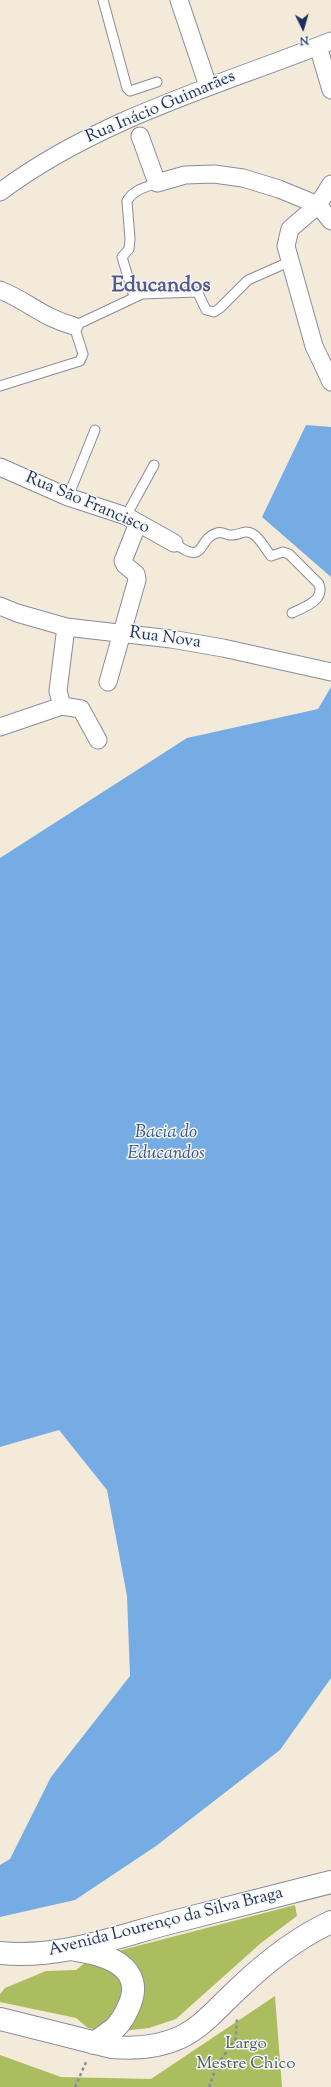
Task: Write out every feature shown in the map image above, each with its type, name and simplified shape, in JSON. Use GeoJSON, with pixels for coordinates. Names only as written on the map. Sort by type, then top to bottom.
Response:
{"type":"FeatureCollection","features":[{"type":"Feature","properties":{"kind":"street"},"geometry":{"type":"LineString","coordinates":[[179,0],[208,86]]}},
{"type":"Feature","properties":{"kind":"street"},"geometry":{"type":"LineString","coordinates":[[324,43],[331,90]]}},
{"type":"Feature","properties":{"kind":"street","name":"Rua Inácio Guimarães"},"geometry":{"type":"LineString","coordinates":[[0,192],[80,142],[133,117],[208,86],[324,43]]}},
{"type":"Feature","properties":{"kind":"street"},"geometry":{"type":"LineString","coordinates":[[140,136],[157,183],[185,175],[214,174],[243,178],[279,189],[318,205],[331,221]]}},
{"type":"Feature","properties":{"kind":"street"},"geometry":{"type":"LineString","coordinates":[[331,184],[318,205],[290,230],[286,246],[289,262],[314,346],[331,382]]}},
{"type":"Feature","properties":{"kind":"street"},"geometry":{"type":"LineString","coordinates":[[0,290],[20,298],[36,311],[56,321],[74,326]]}},
{"type":"Feature","properties":{"kind":"street","name":"Rua São Francisco"},"geometry":{"type":"LineString","coordinates":[[0,467],[68,497],[132,520],[174,543]]}},
{"type":"Feature","properties":{"kind":"street"},"geometry":{"type":"LineString","coordinates":[[108,682],[121,632],[138,577],[123,561],[132,520]]}},
{"type":"Feature","properties":{"kind":"street","name":"Rua Nova"},"geometry":{"type":"LineString","coordinates":[[0,606],[17,613],[66,627],[121,632],[223,648],[331,672]]}},
{"type":"Feature","properties":{"kind":"street"},"geometry":{"type":"LineString","coordinates":[[62,706],[58,691],[66,627]]}},
{"type":"Feature","properties":{"kind":"street"},"geometry":{"type":"LineString","coordinates":[[0,728],[62,706],[81,709],[98,740]]}},
{"type":"Feature","properties":{"kind":"street","name":"Avenida Lourenço da Silva Braga"},"geometry":{"type":"LineString","coordinates":[[0,1953],[21,1956],[74,1950],[169,1923],[331,1882]]}},
{"type":"Feature","properties":{"kind":"street"},"geometry":{"type":"LineString","coordinates":[[0,2019],[112,2048],[131,2049],[154,2045],[180,2037],[202,2024],[275,1957],[317,1929],[331,1922]]}},
{"type":"Feature","properties":{"kind":"street"},"geometry":{"type":"LineString","coordinates":[[74,1950],[94,1952],[112,1959],[125,1968],[132,1977],[134,1987],[132,1999],[126,2014],[116,2027],[94,2043]]}},
{"type":"Feature","properties":{"kind":"lane"},"geometry":{"type":"LineString","coordinates":[[103,0],[127,88],[130,91],[157,82]]}},
{"type":"Feature","properties":{"kind":"lane"},"geometry":{"type":"LineString","coordinates":[[134,297],[122,260],[122,256],[128,249],[130,239],[127,201],[138,191],[157,183]]}},
{"type":"Feature","properties":{"kind":"lane"},"geometry":{"type":"LineString","coordinates":[[0,386],[81,360],[83,357],[82,349],[74,326],[134,297],[147,293],[195,292],[198,293],[206,310],[214,312],[248,280],[289,262]]}},
{"type":"Feature","properties":{"kind":"lane"},"geometry":{"type":"LineString","coordinates":[[68,497],[95,430]]}},
{"type":"Feature","properties":{"kind":"lane"},"geometry":{"type":"LineString","coordinates":[[132,520],[154,465]]}},
{"type":"Feature","properties":{"kind":"lane"},"geometry":{"type":"LineString","coordinates":[[174,543],[189,553],[196,552],[216,533],[223,533],[232,536],[246,532],[253,534],[271,556],[283,552],[290,554],[319,584],[321,588],[320,595],[317,600],[292,613]]}},
{"type":"Feature","properties":{"kind":"path"},"geometry":{"type":"LineString","coordinates":[[209,2087],[217,2064],[236,2038],[237,2014],[225,2002]]}},
{"type":"Feature","properties":{"kind":"path"},"geometry":{"type":"LineString","coordinates":[[75,2087],[94,2043]]}},
{"type":"Feature","properties":{"kind":"green space"},"geometry":{"type":"Polygon","coordinates":[[[295,1905],[297,1916],[261,1943],[176,2019],[149,2028],[114,2032],[88,2028],[76,2018],[0,2002],[0,1994],[5,1988],[46,1971],[76,1970],[91,1958],[295,1905]]]}},
{"type":"Feature","properties":{"kind":"green space","name":"Largo Mestre Chico"},"geometry":{"type":"Polygon","coordinates":[[[275,1996],[282,2087],[0,2087],[0,2055],[61,2077],[151,2079],[275,1996]]]}},
{"type":"Feature","properties":{"kind":"water"},"geometry":{"type":"Polygon","coordinates":[[[306,425],[331,427],[331,577],[262,517],[306,425]]]}},
{"type":"Feature","properties":{"kind":"water","name":"Bacia do Educandos"},"geometry":{"type":"Polygon","coordinates":[[[331,687],[331,1678],[280,1750],[156,1846],[75,1900],[0,1917],[0,1865],[10,1859],[51,1777],[130,1676],[127,1596],[107,1490],[59,1430],[0,1447],[0,858],[187,738],[318,709],[331,687]]]}},
{"type":"Feature","properties":{"kind":"district","name":"Educandos"},"geometry":{"type":"Point","coordinates":[161,287]}}]}
